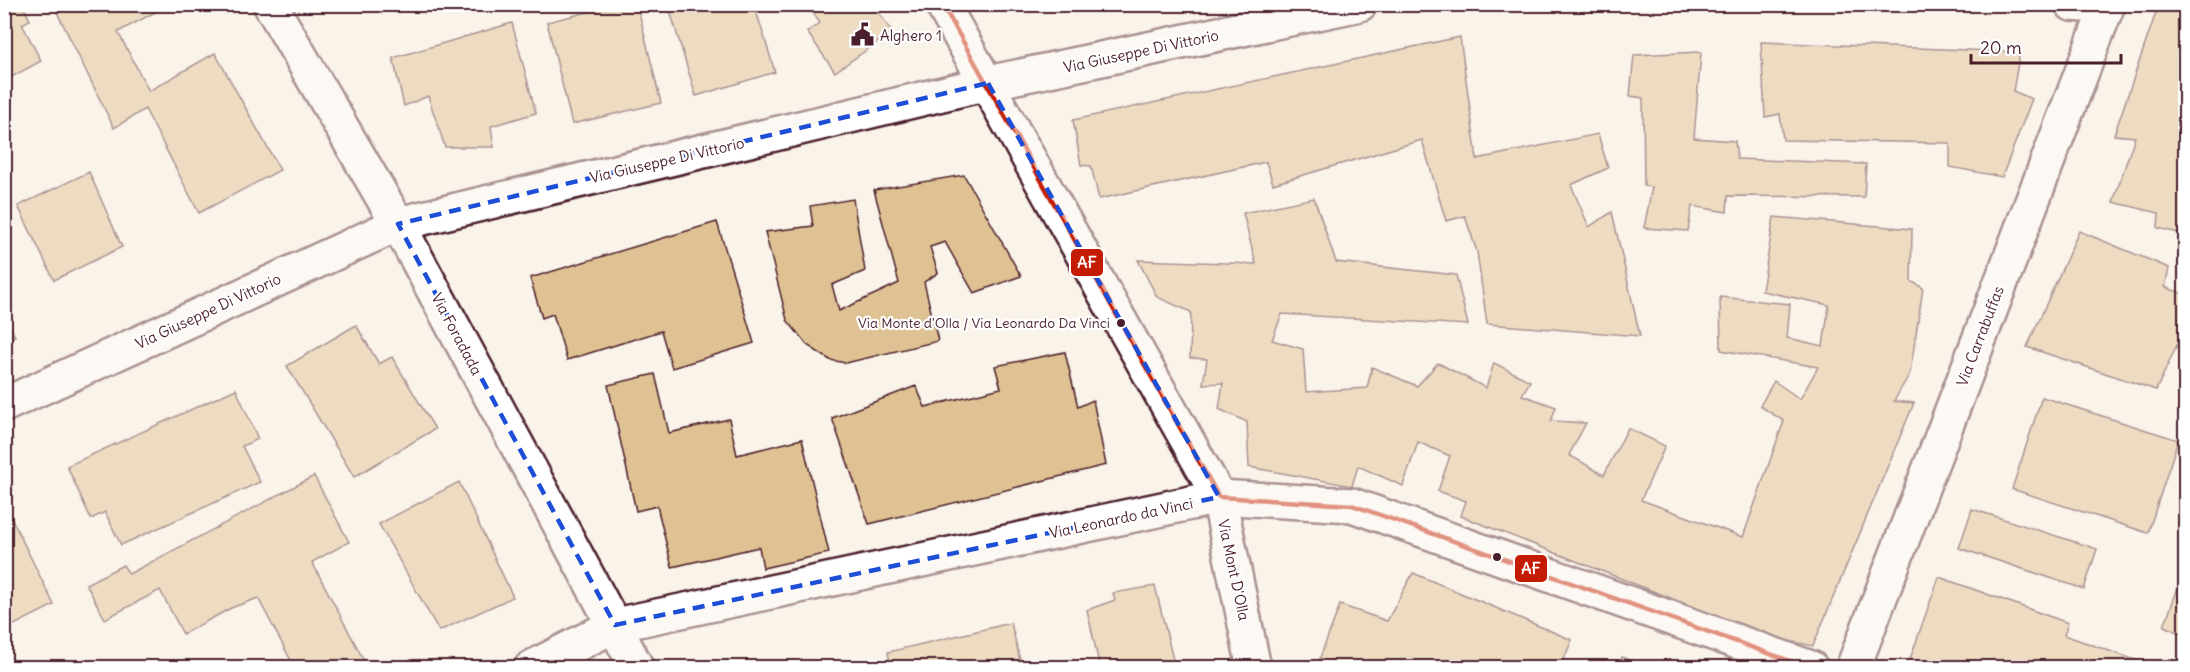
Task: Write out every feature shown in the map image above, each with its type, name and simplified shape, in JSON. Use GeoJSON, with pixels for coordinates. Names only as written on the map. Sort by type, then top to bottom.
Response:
{"type":"FeatureCollection","features":[{"type":"Feature","properties":{"kind":"street","name":"Via Foradada"},"geometry":{"type":"LineString","coordinates":[[270,4],[398,224],[637,668]]}},
{"type":"Feature","properties":{"kind":"street","name":"Via Mont D'Olla"},"geometry":{"type":"LineString","coordinates":[[942,4],[1219,497],[1254,668]]}},
{"type":"Feature","properties":{"kind":"street","name":"Via Giuseppe Di Vittorio"},"geometry":{"type":"LineString","coordinates":[[4,405],[398,224],[988,83],[1359,4]]}},
{"type":"Feature","properties":{"kind":"street"},"geometry":{"type":"LineString","coordinates":[[2072,4],[2108,6]]}},
{"type":"Feature","properties":{"kind":"street","name":"Via Carrabuffas"},"geometry":{"type":"LineString","coordinates":[[1853,668],[2108,6]]}},
{"type":"Feature","properties":{"kind":"street","name":"Via Leonardo da Vinci"},"geometry":{"type":"LineString","coordinates":[[531,668],[615,625],[1219,497],[1352,506],[1810,668]]}},
{"type":"Feature","properties":{"kind":"highlighted area"},"geometry":{"type":"Polygon","coordinates":[[[988,83],[1219,497],[615,625],[398,224],[988,83]]]}},
{"type":"Feature","properties":{"kind":"building"},"geometry":{"type":"Polygon","coordinates":[[[4,4],[22,4],[30,20],[22,24],[41,61],[6,80],[4,4]]]}},
{"type":"Feature","properties":{"kind":"building"},"geometry":{"type":"Polygon","coordinates":[[[61,4],[153,4],[157,11],[118,32],[149,91],[215,53],[280,170],[199,213],[145,109],[114,128],[55,8],[61,4]]]}},
{"type":"Feature","properties":{"kind":"building"},"geometry":{"type":"Polygon","coordinates":[[[621,4],[637,4],[661,103],[572,124],[547,22],[621,4]]]}},
{"type":"Feature","properties":{"kind":"building"},"geometry":{"type":"Polygon","coordinates":[[[668,4],[754,4],[775,72],[696,96],[668,4]]]}},
{"type":"Feature","properties":{"kind":"building"},"geometry":{"type":"Polygon","coordinates":[[[807,4],[873,4],[892,32],[835,72],[807,32],[820,23],[807,4]]]}},
{"type":"Feature","properties":{"kind":"building"},"geometry":{"type":"Polygon","coordinates":[[[2159,4],[2186,4],[2186,235],[2158,228],[2159,213],[2113,202],[2135,137],[2114,135],[2159,4]]]}},
{"type":"Feature","properties":{"kind":"building"},"geometry":{"type":"Polygon","coordinates":[[[512,23],[536,113],[491,126],[494,147],[445,147],[428,96],[404,106],[393,58],[512,23]]]}},
{"type":"Feature","properties":{"kind":"building"},"geometry":{"type":"Polygon","coordinates":[[[1460,37],[1477,159],[1598,134],[1608,168],[1571,185],[1589,227],[1612,212],[1640,336],[1487,324],[1477,252],[1465,216],[1446,221],[1422,140],[1273,184],[1266,162],[1099,199],[1091,166],[1081,165],[1073,120],[1460,37]]]}},
{"type":"Feature","properties":{"kind":"building"},"geometry":{"type":"Polygon","coordinates":[[[1761,42],[2020,52],[2013,91],[2032,99],[2002,177],[1950,167],[1950,143],[1783,140],[1780,114],[1765,117],[1761,42]]]}},
{"type":"Feature","properties":{"kind":"building"},"geometry":{"type":"Polygon","coordinates":[[[1701,52],[1694,138],[1735,141],[1737,159],[1866,164],[1864,197],[1728,196],[1727,212],[1692,206],[1688,231],[1644,228],[1652,187],[1644,186],[1643,98],[1630,96],[1634,55],[1701,52]]]}},
{"type":"Feature","properties":{"kind":"building"},"geometry":{"type":"Polygon","coordinates":[[[89,172],[122,247],[54,280],[18,206],[89,172]]]}},
{"type":"Feature","properties":{"kind":"building"},"geometry":{"type":"Polygon","coordinates":[[[964,175],[1021,276],[974,293],[945,242],[930,247],[938,273],[924,282],[938,341],[846,363],[830,360],[807,345],[787,320],[765,232],[813,226],[810,206],[853,199],[865,271],[832,285],[839,311],[899,283],[874,190],[964,175]]]}},
{"type":"Feature","properties":{"kind":"building"},"geometry":{"type":"Polygon","coordinates":[[[1314,198],[1336,262],[1456,275],[1468,325],[1282,314],[1272,340],[1303,349],[1306,392],[1367,388],[1372,367],[1417,386],[1438,363],[1486,388],[1494,363],[1530,381],[1522,395],[1556,407],[1551,421],[1586,423],[1569,455],[1604,475],[1628,428],[1665,446],[1641,500],[1743,537],[1784,421],[1760,406],[1774,381],[1800,399],[1818,367],[1721,350],[1720,297],[1790,304],[1787,338],[1823,346],[1829,305],[1762,291],[1774,217],[1912,229],[1911,281],[1923,288],[1910,373],[1894,401],[1914,403],[1813,646],[1770,637],[1461,516],[1466,501],[1438,491],[1450,456],[1418,442],[1403,486],[1358,466],[1352,486],[1249,467],[1247,422],[1219,409],[1223,383],[1203,384],[1207,359],[1190,358],[1191,312],[1157,297],[1138,260],[1256,264],[1243,213],[1314,198]]]}},
{"type":"Feature","properties":{"kind":"building"},"geometry":{"type":"Polygon","coordinates":[[[717,222],[754,343],[672,368],[661,331],[567,360],[553,314],[542,318],[530,278],[717,222]]]}},
{"type":"Feature","properties":{"kind":"building"},"geometry":{"type":"Polygon","coordinates":[[[2079,231],[2169,268],[2165,287],[2186,295],[2186,326],[2156,390],[2027,347],[2079,231]]]}},
{"type":"Feature","properties":{"kind":"building"},"geometry":{"type":"Polygon","coordinates":[[[4,314],[15,336],[4,340],[4,314]]]}},
{"type":"Feature","properties":{"kind":"building"},"geometry":{"type":"Polygon","coordinates":[[[356,325],[379,364],[392,357],[435,429],[354,477],[287,366],[356,325]]]}},
{"type":"Feature","properties":{"kind":"building"},"geometry":{"type":"Polygon","coordinates":[[[1065,352],[1078,407],[1093,400],[1106,465],[869,524],[832,418],[916,386],[925,407],[1001,388],[995,366],[1065,352]]]}},
{"type":"Feature","properties":{"kind":"building"},"geometry":{"type":"Polygon","coordinates":[[[655,374],[669,433],[729,419],[737,455],[802,439],[829,553],[763,568],[759,547],[672,567],[657,506],[636,511],[608,385],[655,374]]]}},
{"type":"Feature","properties":{"kind":"building"},"geometry":{"type":"Polygon","coordinates":[[[236,389],[258,439],[242,446],[260,482],[121,545],[105,512],[91,519],[67,466],[236,389]]]}},
{"type":"Feature","properties":{"kind":"building"},"geometry":{"type":"Polygon","coordinates":[[[2042,397],[2178,440],[2148,533],[2012,489],[2042,397]]]}},
{"type":"Feature","properties":{"kind":"building"},"geometry":{"type":"Polygon","coordinates":[[[314,476],[349,542],[312,562],[368,668],[295,668],[258,598],[231,608],[183,634],[160,590],[105,619],[86,584],[123,565],[129,574],[314,476]]]}},
{"type":"Feature","properties":{"kind":"building"},"geometry":{"type":"Polygon","coordinates":[[[459,482],[513,597],[439,631],[379,524],[459,482]]]}},
{"type":"Feature","properties":{"kind":"building"},"geometry":{"type":"Polygon","coordinates":[[[4,503],[54,605],[4,630],[4,503]]]}},
{"type":"Feature","properties":{"kind":"building"},"geometry":{"type":"Polygon","coordinates":[[[1972,509],[2097,549],[2084,589],[1959,548],[1972,509]]]}},
{"type":"Feature","properties":{"kind":"building"},"geometry":{"type":"Polygon","coordinates":[[[2186,566],[2186,636],[2164,626],[2186,566]]]}},
{"type":"Feature","properties":{"kind":"building"},"geometry":{"type":"Polygon","coordinates":[[[1413,573],[1572,640],[1560,668],[1424,668],[1416,664],[1415,668],[1316,668],[1340,605],[1387,621],[1413,573]]]}},
{"type":"Feature","properties":{"kind":"building"},"geometry":{"type":"Polygon","coordinates":[[[1939,577],[2068,623],[2064,635],[2158,668],[1934,668],[1910,659],[1939,577]]]}},
{"type":"Feature","properties":{"kind":"building"},"geometry":{"type":"Polygon","coordinates":[[[1155,586],[1175,668],[1100,668],[1087,610],[1115,600],[1113,593],[1155,586]]]}},
{"type":"Feature","properties":{"kind":"building"},"geometry":{"type":"Polygon","coordinates":[[[1011,623],[1022,668],[891,668],[888,652],[1011,623]]]}},
{"type":"Feature","properties":{"kind":"building"},"geometry":{"type":"Polygon","coordinates":[[[1622,657],[1646,668],[1618,668],[1622,657]]]}},
{"type":"Feature","properties":{"kind":"building"},"geometry":{"type":"Polygon","coordinates":[[[832,662],[833,668],[794,668],[832,662]]]}},
{"type":"Feature","properties":{"kind":"transit line","name":"AF"},"geometry":{"type":"LineString","coordinates":[[942,4],[1219,497],[1352,505],[1810,668]]}},
{"type":"Feature","properties":{"kind":"place","name":"Alghero 1"},"geometry":{"type":"Point","coordinates":[862,35]}},
{"type":"Feature","properties":{"kind":"place","name":"Via Monte d'Olla / Via Leonardo Da Vinci"},"geometry":{"type":"Point","coordinates":[1121,323]}}]}
